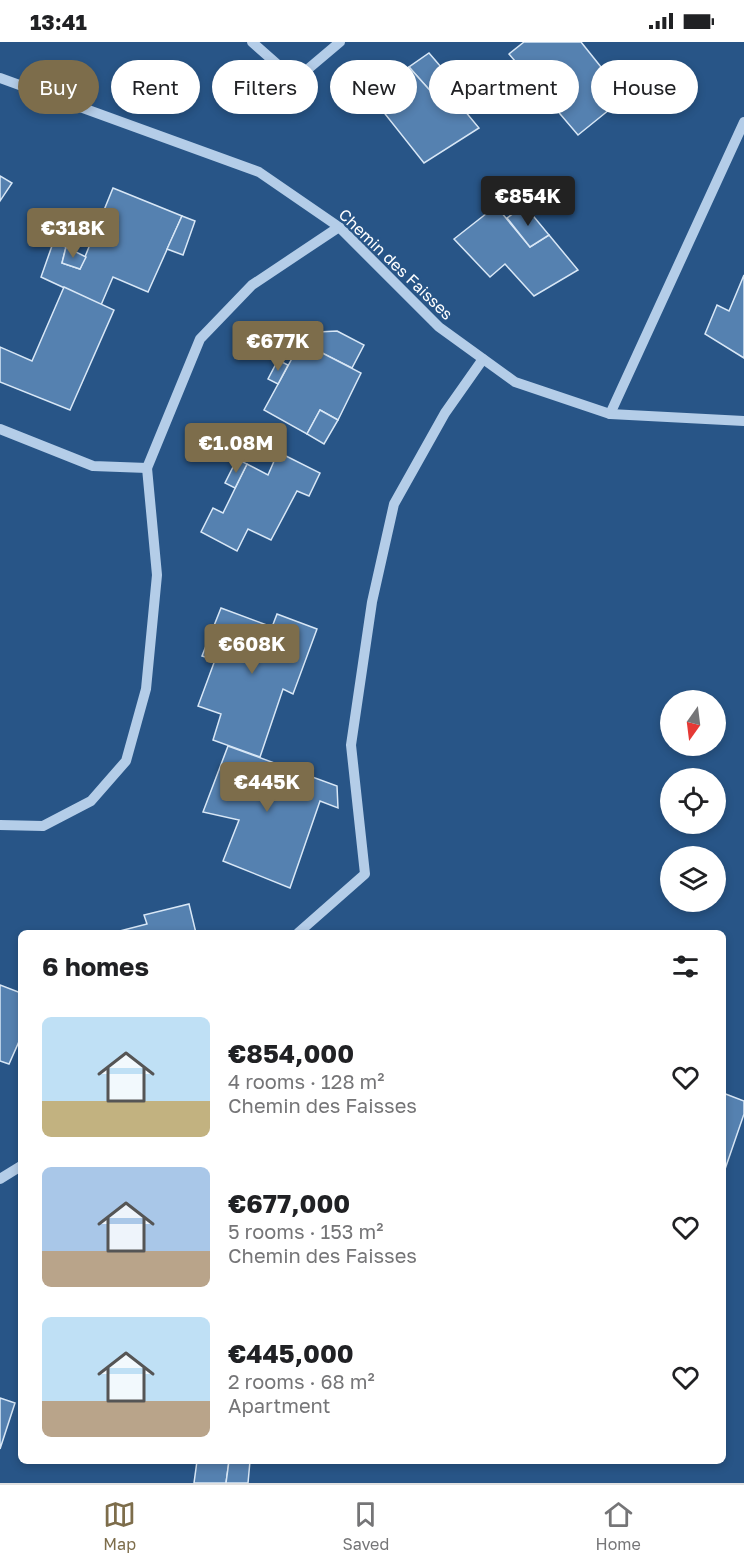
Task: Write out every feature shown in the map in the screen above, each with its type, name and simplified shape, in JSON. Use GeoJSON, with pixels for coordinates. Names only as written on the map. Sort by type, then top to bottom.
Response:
{"type":"FeatureCollection","features":[{"type":"Feature","properties":{"kind":"street"},"geometry":{"type":"LineString","coordinates":[[252,42],[295,80],[340,42]]}},
{"type":"Feature","properties":{"kind":"street","name":"Chemin des Faisses"},"geometry":{"type":"LineString","coordinates":[[0,78],[259,172],[339,227],[439,327],[515,381],[609,414],[744,421]]}},
{"type":"Feature","properties":{"kind":"street"},"geometry":{"type":"LineString","coordinates":[[609,414],[744,122]]}},
{"type":"Feature","properties":{"kind":"street"},"geometry":{"type":"LineString","coordinates":[[0,825],[43,826],[91,801],[126,761],[146,689],[157,575],[147,468],[200,339],[252,285],[339,227]]}},
{"type":"Feature","properties":{"kind":"street"},"geometry":{"type":"LineString","coordinates":[[301,930],[365,874],[351,745],[374,591],[394,504],[445,413],[483,359]]}},
{"type":"Feature","properties":{"kind":"street"},"geometry":{"type":"LineString","coordinates":[[0,429],[93,466],[147,468]]}},
{"type":"Feature","properties":{"kind":"street"},"geometry":{"type":"LineString","coordinates":[[0,1179],[18,1169]]}},
{"type":"Feature","properties":{"kind":"building"},"geometry":{"type":"Polygon","coordinates":[[[524,42],[581,42],[595,60],[591,60],[591,114],[604,114],[578,135],[560,114],[579,114],[579,60],[514,60],[509,54],[524,42]]]}},
{"type":"Feature","properties":{"kind":"building"},"geometry":{"type":"Polygon","coordinates":[[[429,53],[435,60],[429,60],[429,89],[417,76],[417,61],[429,53]]]}},
{"type":"Feature","properties":{"kind":"building"},"geometry":{"type":"Polygon","coordinates":[[[417,76],[429,89],[429,114],[467,114],[479,128],[424,163],[385,114],[417,114],[417,76]]]}},
{"type":"Feature","properties":{"kind":"building"},"geometry":{"type":"Polygon","coordinates":[[[0,176],[12,183],[0,201],[0,176]]]}},
{"type":"Feature","properties":{"kind":"building"},"geometry":{"type":"Polygon","coordinates":[[[113,188],[182,216],[148,292],[113,277],[101,305],[41,277],[53,243],[66,247],[62,263],[80,269],[113,188]]]}},
{"type":"Feature","properties":{"kind":"building"},"geometry":{"type":"Polygon","coordinates":[[[496,206],[530,247],[549,235],[578,270],[534,296],[505,264],[490,277],[454,239],[496,206]]]}},
{"type":"Feature","properties":{"kind":"building"},"geometry":{"type":"Polygon","coordinates":[[[524,209],[530,212],[549,235],[530,247],[507,218],[518,210],[524,209]]]}},
{"type":"Feature","properties":{"kind":"building"},"geometry":{"type":"Polygon","coordinates":[[[182,216],[195,221],[183,255],[167,249],[182,216]]]}},
{"type":"Feature","properties":{"kind":"building"},"geometry":{"type":"Polygon","coordinates":[[[66,247],[86,257],[80,269],[62,263],[66,247]]]}},
{"type":"Feature","properties":{"kind":"building"},"geometry":{"type":"Polygon","coordinates":[[[744,275],[744,358],[705,334],[717,305],[729,311],[744,275]]]}},
{"type":"Feature","properties":{"kind":"building"},"geometry":{"type":"Polygon","coordinates":[[[64,287],[114,310],[70,410],[0,382],[0,347],[32,361],[64,287]]]}},
{"type":"Feature","properties":{"kind":"building"},"geometry":{"type":"Polygon","coordinates":[[[337,331],[364,345],[352,368],[310,347],[318,332],[337,331]]]}},
{"type":"Feature","properties":{"kind":"building"},"geometry":{"type":"Polygon","coordinates":[[[301,342],[361,373],[338,420],[320,410],[307,434],[264,410],[301,342]]]}},
{"type":"Feature","properties":{"kind":"building"},"geometry":{"type":"Polygon","coordinates":[[[278,360],[288,365],[278,384],[268,379],[278,360]]]}},
{"type":"Feature","properties":{"kind":"building"},"geometry":{"type":"Polygon","coordinates":[[[320,410],[338,420],[324,444],[307,434],[320,410]]]}},
{"type":"Feature","properties":{"kind":"building"},"geometry":{"type":"Polygon","coordinates":[[[278,452],[320,473],[309,496],[297,491],[271,540],[248,529],[237,551],[201,532],[213,508],[223,513],[247,464],[268,475],[278,452]]]}},
{"type":"Feature","properties":{"kind":"building"},"geometry":{"type":"Polygon","coordinates":[[[237,459],[247,464],[235,488],[225,483],[237,459]]]}},
{"type":"Feature","properties":{"kind":"building"},"geometry":{"type":"Polygon","coordinates":[[[221,608],[272,627],[277,614],[317,629],[293,694],[283,689],[260,757],[213,740],[221,714],[198,706],[215,660],[202,656],[221,608]]]}},
{"type":"Feature","properties":{"kind":"building"},"geometry":{"type":"Polygon","coordinates":[[[228,746],[337,786],[338,808],[320,801],[290,888],[223,861],[239,820],[203,812],[228,746]]]}},
{"type":"Feature","properties":{"kind":"building"},"geometry":{"type":"Polygon","coordinates":[[[189,904],[195,930],[124,930],[147,924],[144,915],[189,904]]]}},
{"type":"Feature","properties":{"kind":"building"},"geometry":{"type":"Polygon","coordinates":[[[0,985],[18,992],[18,1044],[9,1064],[0,1061],[0,985]]]}},
{"type":"Feature","properties":{"kind":"building"},"geometry":{"type":"Polygon","coordinates":[[[726,1094],[744,1101],[744,1114],[726,1166],[726,1094]]]}},
{"type":"Feature","properties":{"kind":"building"},"geometry":{"type":"Polygon","coordinates":[[[0,1398],[15,1403],[0,1449],[0,1398]]]}},
{"type":"Feature","properties":{"kind":"building"},"geometry":{"type":"Polygon","coordinates":[[[197,1464],[229,1464],[226,1483],[194,1483],[197,1464]]]}},
{"type":"Feature","properties":{"kind":"building"},"geometry":{"type":"Polygon","coordinates":[[[229,1464],[250,1464],[248,1483],[226,1483],[229,1464]]]}}]}
